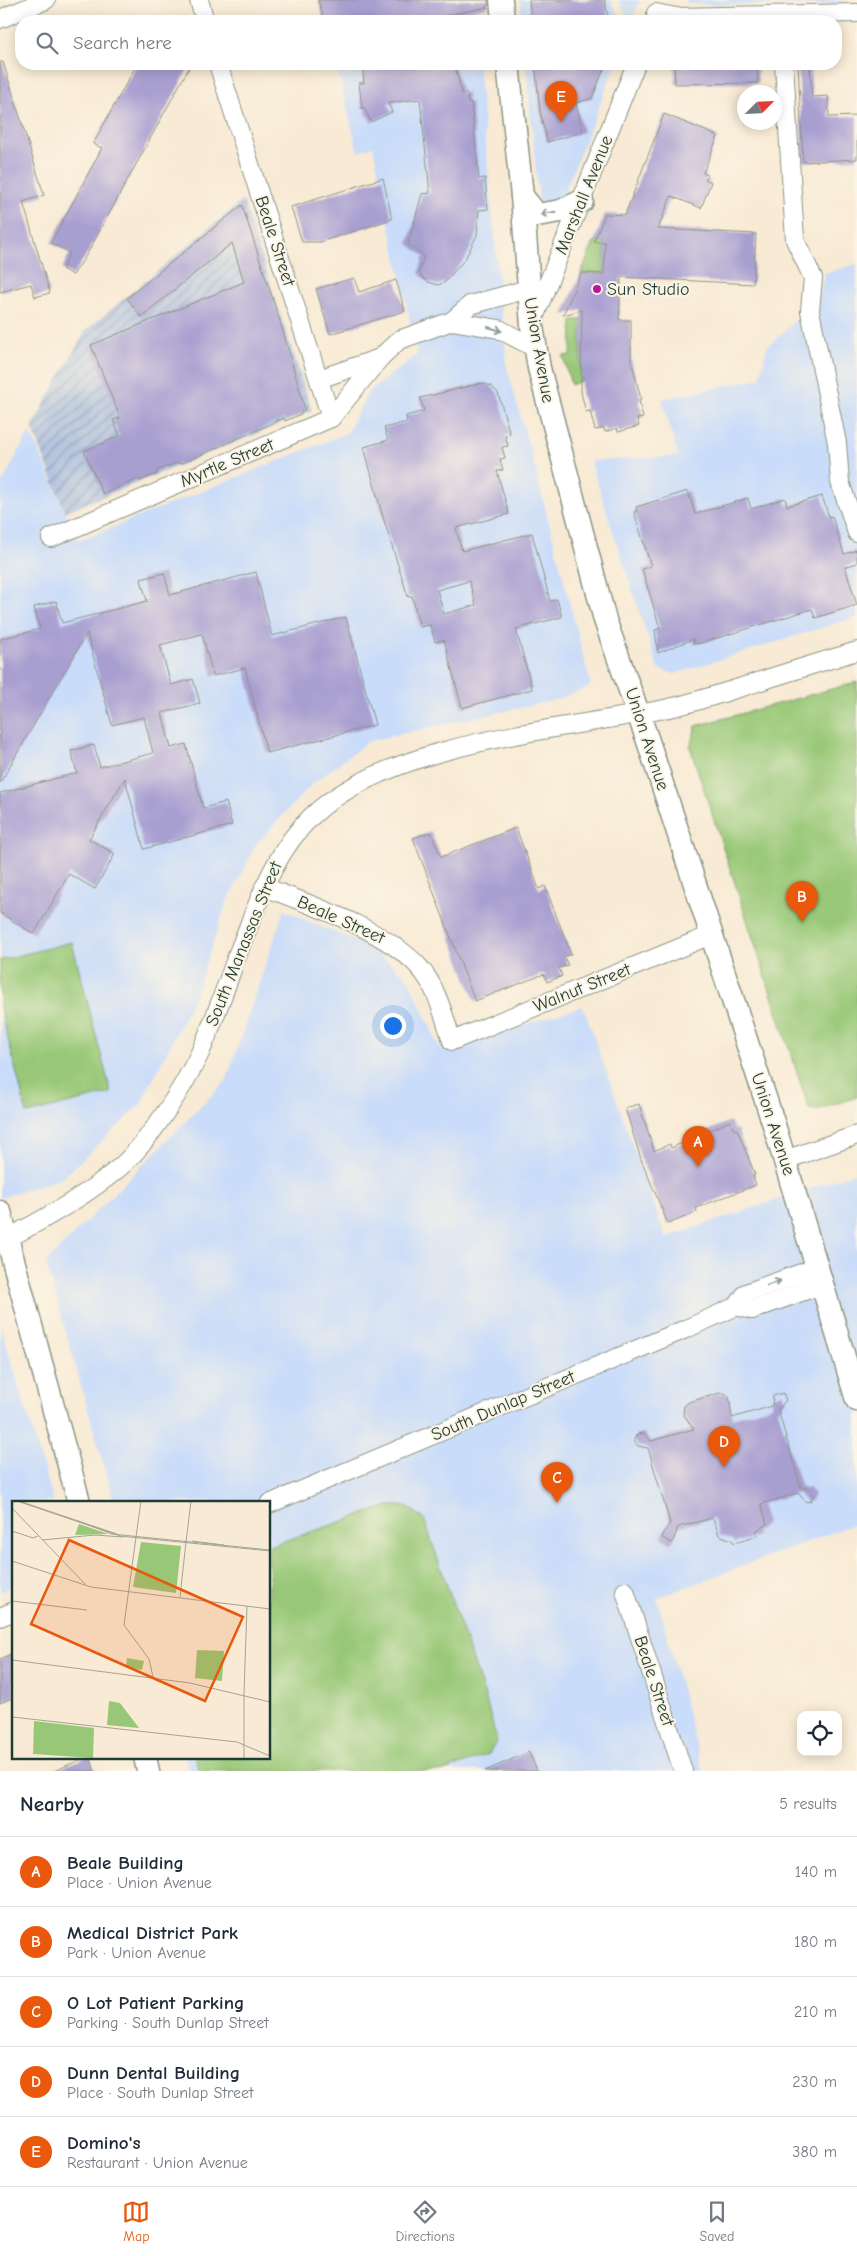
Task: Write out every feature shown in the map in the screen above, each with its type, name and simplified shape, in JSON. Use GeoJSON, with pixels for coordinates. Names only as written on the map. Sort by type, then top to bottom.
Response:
{"type":"FeatureCollection","features":[{"type":"Feature","properties":{"kind":"main road"},"geometry":{"type":"LineString","coordinates":[[501,0],[502,15]]}},
{"type":"Feature","properties":{"kind":"main road","name":"Union Avenue"},"geometry":{"type":"LineString","coordinates":[[509,70],[535,348],[605,620],[638,713],[785,1160],[857,1400]]}},
{"type":"Feature","properties":{"kind":"main road"},"geometry":{"type":"LineString","coordinates":[[522,196],[536,215],[561,211],[582,201]]}},
{"type":"Feature","properties":{"kind":"main road"},"geometry":{"type":"LineString","coordinates":[[0,1212],[4,1240],[80,1501]]}},
{"type":"Feature","properties":{"kind":"main road"},"geometry":{"type":"LineString","coordinates":[[144,1758],[148,1771]]}},
{"type":"Feature","properties":{"kind":"street"},"geometry":{"type":"LineString","coordinates":[[0,19],[46,0]]}},
{"type":"Feature","properties":{"kind":"street"},"geometry":{"type":"LineString","coordinates":[[199,0],[203,15]]}},
{"type":"Feature","properties":{"kind":"street"},"geometry":{"type":"LineString","coordinates":[[827,15],[857,13]]}},
{"type":"Feature","properties":{"kind":"street","name":"Beale Street"},"geometry":{"type":"LineString","coordinates":[[220,70],[331,418]]}},
{"type":"Feature","properties":{"kind":"street","name":"Marshall Avenue"},"geometry":{"type":"LineString","coordinates":[[532,326],[634,70]]}},
{"type":"Feature","properties":{"kind":"street"},"geometry":{"type":"LineString","coordinates":[[784,70],[795,240],[813,278],[810,311],[838,443],[840,482],[857,533]]}},
{"type":"Feature","properties":{"kind":"street","name":"Myrtle Street"},"geometry":{"type":"LineString","coordinates":[[51,538],[331,418],[380,358],[399,340],[452,321],[470,305],[528,289]]}},
{"type":"Feature","properties":{"kind":"street","name":"Myrtle Street"},"geometry":{"type":"LineString","coordinates":[[452,321],[499,329],[535,348]]}},
{"type":"Feature","properties":{"kind":"street","name":"Myrtle Street"},"geometry":{"type":"LineString","coordinates":[[319,379],[380,358]]}},
{"type":"Feature","properties":{"kind":"street","name":"South Manassas Street"},"geometry":{"type":"LineString","coordinates":[[4,1240],[82,1194],[121,1166],[176,1097],[200,1052],[264,887],[283,849],[312,816],[341,792],[376,776],[438,753],[491,740],[671,708],[857,651]]}},
{"type":"Feature","properties":{"kind":"street","name":"Beale Street"},"geometry":{"type":"LineString","coordinates":[[264,887],[388,940],[420,968],[435,992],[452,1041]]}},
{"type":"Feature","properties":{"kind":"street","name":"Walnut Street"},"geometry":{"type":"LineString","coordinates":[[452,1041],[711,935]]}},
{"type":"Feature","properties":{"kind":"street"},"geometry":{"type":"LineString","coordinates":[[785,1160],[857,1135]]}},
{"type":"Feature","properties":{"kind":"street","name":"South Dunlap Street"},"geometry":{"type":"LineString","coordinates":[[270,1504],[737,1306],[752,1310],[820,1276]]}},
{"type":"Feature","properties":{"kind":"street","name":"Beale Street"},"geometry":{"type":"LineString","coordinates":[[625,1591],[683,1771]]}},
{"type":"Feature","properties":{"kind":"street"},"geometry":{"type":"LineString","coordinates":[[0,1617],[12,1612]]}},
{"type":"Feature","properties":{"kind":"shaded area"},"geometry":{"type":"Polygon","coordinates":[[[520,0],[610,0],[619,15],[521,15],[520,0]]]}},
{"type":"Feature","properties":{"kind":"shaded area"},"geometry":{"type":"Polygon","coordinates":[[[619,0],[640,0],[634,15],[627,15],[621,7],[619,0]]]}},
{"type":"Feature","properties":{"kind":"shaded area"},"geometry":{"type":"Polygon","coordinates":[[[685,0],[844,0],[837,4],[763,5],[689,4],[685,0]]]}},
{"type":"Feature","properties":{"kind":"shaded area"},"geometry":{"type":"Polygon","coordinates":[[[338,70],[479,70],[507,368],[534,464],[591,686],[560,699],[369,741],[313,783],[257,843],[226,904],[195,996],[140,1105],[63,1178],[0,1198],[0,486],[30,431],[78,541],[347,433],[368,392],[417,355],[373,146],[358,152],[338,70]]]}},
{"type":"Feature","properties":{"kind":"shaded area"},"geometry":{"type":"Polygon","coordinates":[[[527,70],[614,70],[562,198],[552,204],[539,202],[527,70]]]}},
{"type":"Feature","properties":{"kind":"shaded area"},"geometry":{"type":"Polygon","coordinates":[[[243,200],[312,411],[65,512],[32,427],[85,331],[243,200]]]}},
{"type":"Feature","properties":{"kind":"shaded area"},"geometry":{"type":"Polygon","coordinates":[[[857,264],[857,617],[674,674],[658,669],[590,461],[678,456],[662,399],[760,378],[767,347],[818,299],[825,273],[857,264]]]}},
{"type":"Feature","properties":{"kind":"shaded area"},"geometry":{"type":"Polygon","coordinates":[[[284,910],[371,948],[408,978],[440,1048],[474,1040],[583,1006],[666,1238],[857,1172],[857,1523],[657,1598],[703,1771],[189,1771],[185,1758],[270,1758],[270,1501],[114,1501],[46,1262],[226,1081],[284,910]]]}},
{"type":"Feature","properties":{"kind":"shaded area"},"geometry":{"type":"Polygon","coordinates":[[[0,1324],[54,1501],[12,1501],[12,1587],[0,1592],[0,1324]]]}},
{"type":"Feature","properties":{"kind":"green space"},"geometry":{"type":"Polygon","coordinates":[[[594,242],[605,242],[604,274],[581,273],[594,242]]]}},
{"type":"Feature","properties":{"kind":"green space"},"geometry":{"type":"Polygon","coordinates":[[[572,320],[607,320],[581,330],[581,381],[571,385],[563,356],[571,355],[572,320]]]}},
{"type":"Feature","properties":{"kind":"green space"},"geometry":{"type":"Polygon","coordinates":[[[857,682],[857,1097],[816,1110],[809,1109],[690,747],[696,726],[857,682]]]}},
{"type":"Feature","properties":{"kind":"green space"},"geometry":{"type":"Polygon","coordinates":[[[72,942],[111,1093],[27,1114],[0,1008],[0,960],[72,942]]]}},
{"type":"Feature","properties":{"kind":"green space"},"geometry":{"type":"Polygon","coordinates":[[[388,1506],[407,1506],[424,1519],[485,1696],[497,1741],[489,1754],[444,1771],[200,1771],[195,1758],[270,1758],[270,1546],[388,1506]]]}},
{"type":"Feature","properties":{"kind":"building"},"geometry":{"type":"Polygon","coordinates":[[[318,0],[488,0],[488,7],[449,15],[322,15],[318,0]]]}},
{"type":"Feature","properties":{"kind":"building"},"geometry":{"type":"Polygon","coordinates":[[[529,0],[605,0],[608,15],[530,15],[529,0]]]}},
{"type":"Feature","properties":{"kind":"building"},"geometry":{"type":"Polygon","coordinates":[[[0,62],[3,62],[44,195],[23,202],[50,293],[35,297],[31,284],[0,292],[0,62]]]}},
{"type":"Feature","properties":{"kind":"building"},"geometry":{"type":"Polygon","coordinates":[[[134,70],[188,70],[87,254],[73,275],[62,269],[70,253],[51,243],[102,148],[93,144],[134,70]]]}},
{"type":"Feature","properties":{"kind":"building"},"geometry":{"type":"Polygon","coordinates":[[[363,70],[456,70],[462,94],[467,93],[468,103],[471,102],[479,179],[485,178],[488,209],[479,210],[477,235],[465,259],[445,282],[438,285],[428,282],[422,277],[419,272],[424,256],[408,244],[422,194],[430,193],[420,99],[388,103],[392,112],[371,122],[364,108],[362,108],[359,83],[364,83],[363,70]]]}},
{"type":"Feature","properties":{"kind":"building"},"geometry":{"type":"Polygon","coordinates":[[[536,70],[604,70],[592,98],[576,103],[583,132],[547,142],[540,111],[536,70]]]}},
{"type":"Feature","properties":{"kind":"building"},"geometry":{"type":"Polygon","coordinates":[[[674,70],[757,70],[758,83],[675,84],[674,70]]]}},
{"type":"Feature","properties":{"kind":"building"},"geometry":{"type":"Polygon","coordinates":[[[798,70],[810,70],[812,97],[828,96],[829,117],[857,116],[857,159],[803,162],[798,70]]]}},
{"type":"Feature","properties":{"kind":"building"},"geometry":{"type":"Polygon","coordinates":[[[664,114],[718,136],[703,173],[707,175],[705,179],[711,182],[701,208],[671,196],[658,229],[756,234],[753,284],[621,277],[619,320],[631,320],[631,359],[641,399],[639,400],[643,418],[637,419],[639,426],[618,432],[617,428],[605,432],[604,428],[595,430],[590,411],[586,412],[581,392],[582,310],[563,315],[581,273],[604,274],[605,242],[594,242],[605,214],[625,215],[664,114]]]}},
{"type":"Feature","properties":{"kind":"building"},"geometry":{"type":"Polygon","coordinates":[[[383,178],[392,219],[320,242],[302,242],[291,207],[383,178]]]}},
{"type":"Feature","properties":{"kind":"building"},"geometry":{"type":"Polygon","coordinates":[[[242,205],[284,334],[305,410],[301,414],[285,421],[284,418],[180,464],[179,462],[156,471],[157,474],[139,481],[138,479],[103,494],[84,451],[120,436],[113,420],[120,418],[91,345],[244,282],[232,243],[141,317],[127,298],[242,205]]]}},
{"type":"Feature","properties":{"kind":"building"},"geometry":{"type":"Polygon","coordinates":[[[354,278],[359,292],[396,280],[405,311],[330,334],[316,289],[354,278]]]}},
{"type":"Feature","properties":{"kind":"building"},"geometry":{"type":"Polygon","coordinates":[[[482,383],[491,386],[498,393],[510,434],[505,435],[508,446],[502,447],[505,458],[500,459],[503,470],[497,471],[509,514],[456,528],[462,551],[532,533],[550,601],[557,599],[562,617],[516,629],[532,689],[462,708],[444,640],[435,642],[430,625],[420,627],[412,596],[408,597],[382,514],[364,447],[388,440],[384,428],[407,422],[406,416],[424,411],[420,398],[482,383]],[[469,581],[437,590],[444,614],[476,605],[469,581]]]}},
{"type":"Feature","properties":{"kind":"building"},"geometry":{"type":"Polygon","coordinates":[[[688,491],[695,514],[748,498],[751,509],[785,498],[787,506],[822,496],[829,517],[832,516],[844,554],[857,550],[857,563],[845,567],[857,605],[815,618],[812,609],[701,643],[694,644],[693,639],[658,653],[655,630],[660,628],[642,569],[651,566],[634,512],[637,511],[636,507],[688,491]]]}},
{"type":"Feature","properties":{"kind":"building"},"geometry":{"type":"Polygon","coordinates":[[[256,572],[272,636],[346,617],[375,725],[267,753],[245,668],[213,676],[202,634],[160,645],[171,685],[193,679],[200,703],[162,713],[171,748],[186,744],[203,808],[226,802],[232,825],[144,849],[125,778],[89,839],[115,854],[95,889],[69,874],[34,934],[0,913],[0,793],[77,773],[71,751],[94,745],[100,767],[153,753],[144,717],[112,725],[87,633],[0,783],[0,639],[40,629],[34,607],[56,601],[62,623],[147,601],[141,579],[164,573],[170,595],[256,572]]]}},
{"type":"Feature","properties":{"kind":"building"},"geometry":{"type":"Polygon","coordinates":[[[516,828],[539,889],[545,886],[571,954],[564,957],[568,965],[559,968],[562,976],[547,982],[544,974],[475,1001],[413,838],[431,832],[441,857],[516,828]]]}},
{"type":"Feature","properties":{"kind":"building"},"geometry":{"type":"Polygon","coordinates":[[[639,1104],[654,1151],[670,1144],[671,1148],[730,1121],[734,1130],[737,1129],[755,1175],[753,1176],[756,1185],[696,1208],[697,1212],[668,1224],[641,1159],[625,1108],[639,1104]]]}},
{"type":"Feature","properties":{"kind":"building"},"geometry":{"type":"Polygon","coordinates":[[[725,1393],[729,1397],[732,1418],[772,1406],[773,1396],[783,1393],[786,1400],[778,1410],[801,1488],[809,1488],[814,1494],[811,1501],[806,1502],[798,1493],[761,1504],[767,1524],[756,1531],[758,1536],[734,1543],[732,1540],[719,1535],[713,1518],[678,1527],[671,1543],[662,1537],[670,1523],[648,1448],[638,1446],[634,1441],[635,1437],[638,1434],[644,1433],[651,1441],[694,1429],[683,1414],[684,1406],[689,1402],[725,1393]]]}},
{"type":"Feature","properties":{"kind":"building"},"geometry":{"type":"Polygon","coordinates":[[[12,1654],[12,1698],[0,1703],[0,1659],[12,1654]]]}},
{"type":"Feature","properties":{"kind":"building"},"geometry":{"type":"Polygon","coordinates":[[[529,1752],[537,1771],[485,1771],[529,1752]]]}},
{"type":"Feature","properties":{"kind":"building"},"geometry":{"type":"Polygon","coordinates":[[[85,1758],[90,1758],[95,1771],[54,1771],[85,1758]]]}},
{"type":"Feature","properties":{"kind":"place","name":"Domino's"},"geometry":{"type":"Point","coordinates":[561,122]}},
{"type":"Feature","properties":{"kind":"place","name":"Sun Studio"},"geometry":{"type":"Point","coordinates":[597,289]}},
{"type":"Feature","properties":{"kind":"place","name":"Medical District Park"},"geometry":{"type":"Point","coordinates":[802,922]}},
{"type":"Feature","properties":{"kind":"place","name":"Beale Building"},"geometry":{"type":"Point","coordinates":[698,1167]}},
{"type":"Feature","properties":{"kind":"place","name":"Dunn Dental Building"},"geometry":{"type":"Point","coordinates":[724,1467]}},
{"type":"Feature","properties":{"kind":"place","name":"O Lot Patient Parking"},"geometry":{"type":"Point","coordinates":[557,1503]}}]}
